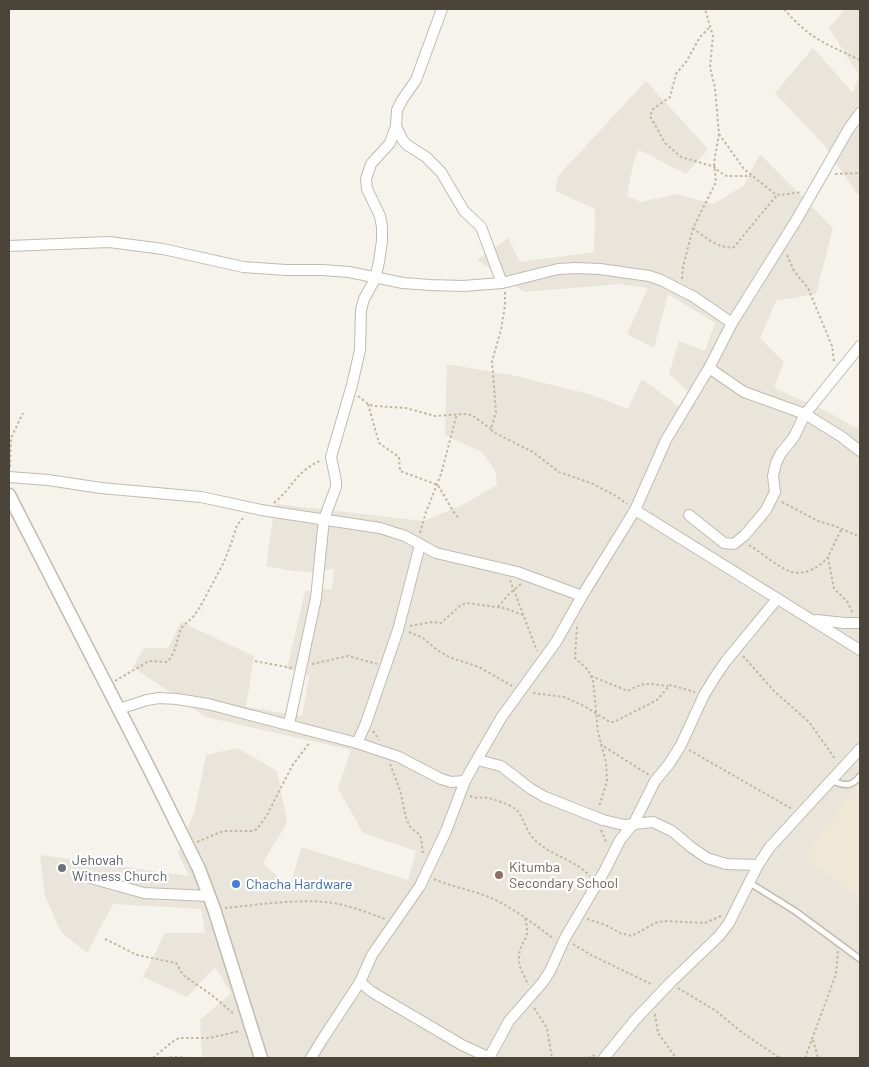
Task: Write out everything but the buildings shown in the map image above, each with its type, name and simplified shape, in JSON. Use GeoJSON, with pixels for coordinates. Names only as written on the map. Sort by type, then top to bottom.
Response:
{"type":"FeatureCollection","features":[{"type":"Feature","properties":{"kind":"street"},"geometry":{"type":"LineString","coordinates":[[289,724],[303,667],[316,598],[324,519],[336,487],[331,457],[360,350],[361,310],[364,299],[375,279],[382,241],[380,216],[367,189],[366,179],[371,164],[390,143],[396,126],[397,110],[416,80],[442,9]]}},
{"type":"Feature","properties":{"kind":"street"},"geometry":{"type":"LineString","coordinates":[[311,1058],[358,986],[372,955],[426,875],[446,831],[463,785],[501,718],[556,642],[635,510],[666,440],[710,368],[732,323],[860,113]]}},
{"type":"Feature","properties":{"kind":"street"},"geometry":{"type":"LineString","coordinates":[[396,126],[402,139],[426,156],[441,172],[464,212],[482,227],[502,283]]}},
{"type":"Feature","properties":{"kind":"street"},"geometry":{"type":"LineString","coordinates":[[9,246],[109,242],[164,249],[243,267],[349,272],[375,279],[403,283],[463,286],[502,283],[558,270],[576,268],[600,269],[649,276],[681,289],[732,323]]}},
{"type":"Feature","properties":{"kind":"street"},"geometry":{"type":"LineString","coordinates":[[689,515],[724,543],[734,544],[740,540],[761,518],[774,496],[773,476],[776,463],[786,444],[794,436],[805,414],[860,346]]}},
{"type":"Feature","properties":{"kind":"street"},"geometry":{"type":"LineString","coordinates":[[710,368],[744,392],[805,414],[842,437],[860,451]]}},
{"type":"Feature","properties":{"kind":"street"},"geometry":{"type":"LineString","coordinates":[[10,477],[48,480],[101,488],[194,496],[258,509],[380,528],[405,536],[420,545],[447,556],[506,569],[582,596]]}},
{"type":"Feature","properties":{"kind":"street"},"geometry":{"type":"LineString","coordinates":[[9,495],[188,847],[214,909],[262,1058]]}},
{"type":"Feature","properties":{"kind":"street"},"geometry":{"type":"LineString","coordinates":[[635,510],[860,650]]}},
{"type":"Feature","properties":{"kind":"street"},"geometry":{"type":"LineString","coordinates":[[357,743],[399,630],[420,545]]}},
{"type":"Feature","properties":{"kind":"street"},"geometry":{"type":"LineString","coordinates":[[358,986],[372,992],[462,1045],[490,1058],[509,1021],[550,971],[563,942],[598,883],[620,840],[634,823],[654,780],[669,764],[681,745],[704,695],[720,669],[777,599]]}},
{"type":"Feature","properties":{"kind":"street"},"geometry":{"type":"LineString","coordinates":[[808,618],[828,622],[858,623]]}},
{"type":"Feature","properties":{"kind":"street"},"geometry":{"type":"LineString","coordinates":[[119,709],[153,699],[177,699],[208,704],[289,724],[386,752],[441,778],[463,785]]}},
{"type":"Feature","properties":{"kind":"street"},"geometry":{"type":"LineString","coordinates":[[604,1058],[666,986],[719,936],[729,923],[758,865],[770,847],[800,813],[833,781],[860,749]]}},
{"type":"Feature","properties":{"kind":"street"},"geometry":{"type":"LineString","coordinates":[[478,760],[501,766],[531,789],[545,797],[613,824],[624,825],[653,822],[672,831],[707,858],[726,864],[758,865]]}},
{"type":"Feature","properties":{"kind":"street"},"geometry":{"type":"LineString","coordinates":[[87,877],[144,893],[209,896]]}},
{"type":"Feature","properties":{"kind":"lane"},"geometry":{"type":"LineString","coordinates":[[833,781],[847,785],[856,782],[860,776]]}},
{"type":"Feature","properties":{"kind":"lane"},"geometry":{"type":"LineString","coordinates":[[749,883],[795,911],[860,959]]}},
{"type":"Feature","properties":{"kind":"path"},"geometry":{"type":"LineString","coordinates":[[681,289],[683,267],[693,228],[716,182],[715,167],[719,134],[715,88],[710,67],[713,36],[705,9]]}},
{"type":"Feature","properties":{"kind":"path"},"geometry":{"type":"LineString","coordinates":[[784,9],[806,32],[822,42],[860,60]]}},
{"type":"Feature","properties":{"kind":"path"},"geometry":{"type":"LineString","coordinates":[[709,27],[700,37],[686,62],[676,74],[670,97],[653,109],[650,116],[665,143],[674,153],[681,157],[715,167],[727,176],[751,176]]}},
{"type":"Feature","properties":{"kind":"path"},"geometry":{"type":"LineString","coordinates":[[719,134],[736,159],[751,176],[777,195]]}},
{"type":"Feature","properties":{"kind":"path"},"geometry":{"type":"LineString","coordinates":[[823,174],[860,173]]}},
{"type":"Feature","properties":{"kind":"path"},"geometry":{"type":"LineString","coordinates":[[693,228],[706,238],[727,247],[734,247],[777,195],[813,190]]}},
{"type":"Feature","properties":{"kind":"path"},"geometry":{"type":"LineString","coordinates":[[780,246],[794,271],[808,288],[832,346],[836,375]]}},
{"type":"Feature","properties":{"kind":"path"},"geometry":{"type":"LineString","coordinates":[[492,429],[496,412],[492,361],[501,330],[505,305],[505,292],[502,283]]}},
{"type":"Feature","properties":{"kind":"path"},"geometry":{"type":"LineString","coordinates":[[352,385],[357,394],[368,404],[374,406],[406,408],[435,416],[472,415],[492,429],[493,432],[533,452],[559,472],[606,490],[635,510]]}},
{"type":"Feature","properties":{"kind":"path"},"geometry":{"type":"LineString","coordinates":[[368,404],[379,443],[399,457],[400,471],[438,484],[453,511],[460,519]]}},
{"type":"Feature","properties":{"kind":"path"},"geometry":{"type":"LineString","coordinates":[[10,477],[10,438],[23,413]]}},
{"type":"Feature","properties":{"kind":"path"},"geometry":{"type":"LineString","coordinates":[[420,545],[420,530],[438,484],[457,414]]}},
{"type":"Feature","properties":{"kind":"path"},"geometry":{"type":"LineString","coordinates":[[107,686],[149,661],[162,662],[169,660],[174,652],[181,628],[193,617],[200,607],[223,564],[237,525],[243,517],[258,509],[270,506],[281,497],[302,472],[310,466],[331,457]]}},
{"type":"Feature","properties":{"kind":"path"},"geometry":{"type":"LineString","coordinates":[[774,496],[798,512],[860,537]]}},
{"type":"Feature","properties":{"kind":"path"},"geometry":{"type":"LineString","coordinates":[[740,540],[792,572],[809,570],[824,563],[841,530]]}},
{"type":"Feature","properties":{"kind":"path"},"geometry":{"type":"LineString","coordinates":[[828,557],[834,589],[846,601],[858,623]]}},
{"type":"Feature","properties":{"kind":"path"},"geometry":{"type":"LineString","coordinates":[[498,606],[513,590],[531,577]]}},
{"type":"Feature","properties":{"kind":"path"},"geometry":{"type":"LineString","coordinates":[[513,590],[541,662]]}},
{"type":"Feature","properties":{"kind":"path"},"geometry":{"type":"LineString","coordinates":[[399,630],[418,624],[444,621],[464,603],[498,606],[514,610],[523,615]]}},
{"type":"Feature","properties":{"kind":"path"},"geometry":{"type":"LineString","coordinates":[[577,623],[575,658],[588,670],[594,680],[600,744],[606,762],[607,781],[596,817],[612,857]]}},
{"type":"Feature","properties":{"kind":"path"},"geometry":{"type":"LineString","coordinates":[[399,630],[423,638],[441,652],[479,667],[520,691],[564,697],[614,722],[657,700],[668,686]]}},
{"type":"Feature","properties":{"kind":"path"},"geometry":{"type":"LineString","coordinates":[[736,648],[774,691],[810,722],[842,770]]}},
{"type":"Feature","properties":{"kind":"path"},"geometry":{"type":"LineString","coordinates":[[255,662],[285,667],[303,667],[348,656],[386,666]]}},
{"type":"Feature","properties":{"kind":"path"},"geometry":{"type":"LineString","coordinates":[[592,676],[628,691],[646,683],[674,685],[704,695]]}},
{"type":"Feature","properties":{"kind":"path"},"geometry":{"type":"LineString","coordinates":[[366,723],[386,752],[400,790],[406,818],[411,828],[420,838],[423,857]]}},
{"type":"Feature","properties":{"kind":"path"},"geometry":{"type":"LineString","coordinates":[[188,847],[223,831],[252,831],[257,829],[267,815],[292,766],[317,732]]}},
{"type":"Feature","properties":{"kind":"path"},"geometry":{"type":"LineString","coordinates":[[600,744],[646,771],[654,780]]}},
{"type":"Feature","properties":{"kind":"path"},"geometry":{"type":"LineString","coordinates":[[681,745],[800,813]]}},
{"type":"Feature","properties":{"kind":"path"},"geometry":{"type":"LineString","coordinates":[[463,785],[473,798],[488,798],[514,807],[522,817],[528,833],[536,842],[582,868],[598,883]]}},
{"type":"Feature","properties":{"kind":"path"},"geometry":{"type":"LineString","coordinates":[[426,875],[453,887],[489,897],[563,942],[629,972],[666,986],[716,1010],[744,1034],[780,1058]]}},
{"type":"Feature","properties":{"kind":"path"},"geometry":{"type":"LineString","coordinates":[[214,909],[314,902],[334,903],[395,922]]}},
{"type":"Feature","properties":{"kind":"path"},"geometry":{"type":"LineString","coordinates":[[577,918],[593,920],[620,933],[632,936],[655,923],[705,923],[735,911]]}},
{"type":"Feature","properties":{"kind":"path"},"geometry":{"type":"LineString","coordinates":[[525,918],[528,930],[519,956],[519,962],[533,1008],[546,1028],[552,1058]]}},
{"type":"Feature","properties":{"kind":"path"},"geometry":{"type":"LineString","coordinates":[[105,939],[137,955],[176,964],[183,975],[251,1026]]}},
{"type":"Feature","properties":{"kind":"path"},"geometry":{"type":"LineString","coordinates":[[806,1058],[836,974],[838,942]]}},
{"type":"Feature","properties":{"kind":"path"},"geometry":{"type":"LineString","coordinates":[[655,999],[658,1033],[676,1058]]}},
{"type":"Feature","properties":{"kind":"path"},"geometry":{"type":"LineString","coordinates":[[153,1058],[179,1038],[209,1038],[251,1026]]}},
{"type":"Feature","properties":{"kind":"path"},"geometry":{"type":"LineString","coordinates":[[813,1040],[818,1058]]}},
{"type":"Feature","properties":{"kind":"path"},"geometry":{"type":"LineString","coordinates":[[165,1058],[192,1058]]}},
{"type":"Feature","properties":{"kind":"shaded area"},"geometry":{"type":"Polygon","coordinates":[[[845,9],[860,9],[860,196],[825,146],[775,93],[813,48],[853,93],[859,75],[829,28],[845,9]]]}},
{"type":"Feature","properties":{"kind":"shaded area"},"geometry":{"type":"Polygon","coordinates":[[[646,81],[708,149],[686,174],[639,150],[633,164],[627,196],[641,202],[677,194],[714,204],[744,185],[760,154],[833,228],[816,294],[776,301],[760,338],[784,362],[774,388],[828,412],[856,428],[860,424],[860,1058],[202,1058],[200,1020],[231,993],[215,967],[187,997],[143,977],[165,933],[205,933],[201,909],[113,904],[87,953],[61,932],[45,896],[40,855],[189,876],[178,853],[195,810],[206,755],[237,748],[277,771],[287,822],[263,863],[290,888],[301,847],[408,880],[416,851],[363,833],[338,788],[351,750],[206,717],[133,667],[144,648],[168,648],[181,622],[254,656],[246,707],[302,716],[309,676],[287,669],[305,591],[332,589],[334,569],[312,572],[266,566],[275,504],[424,521],[462,505],[497,485],[495,470],[482,452],[445,435],[447,364],[516,376],[589,394],[628,409],[642,379],[681,408],[688,391],[669,374],[679,341],[705,351],[715,323],[668,294],[654,348],[627,334],[648,288],[620,284],[524,292],[477,260],[508,238],[520,262],[594,252],[595,209],[555,191],[558,176],[646,81]]]}},
{"type":"Feature","properties":{"kind":"shaded area"},"geometry":{"type":"Polygon","coordinates":[[[860,781],[860,899],[804,857],[860,781]]]}},
{"type":"Feature","properties":{"kind":"place","name":"Jehovah Witness Church"},"geometry":{"type":"Point","coordinates":[62,868]}},
{"type":"Feature","properties":{"kind":"place","name":"Kitumba Secondary School"},"geometry":{"type":"Point","coordinates":[499,875]}},
{"type":"Feature","properties":{"kind":"place","name":"Chacha Hardware"},"geometry":{"type":"Point","coordinates":[236,884]}}]}
